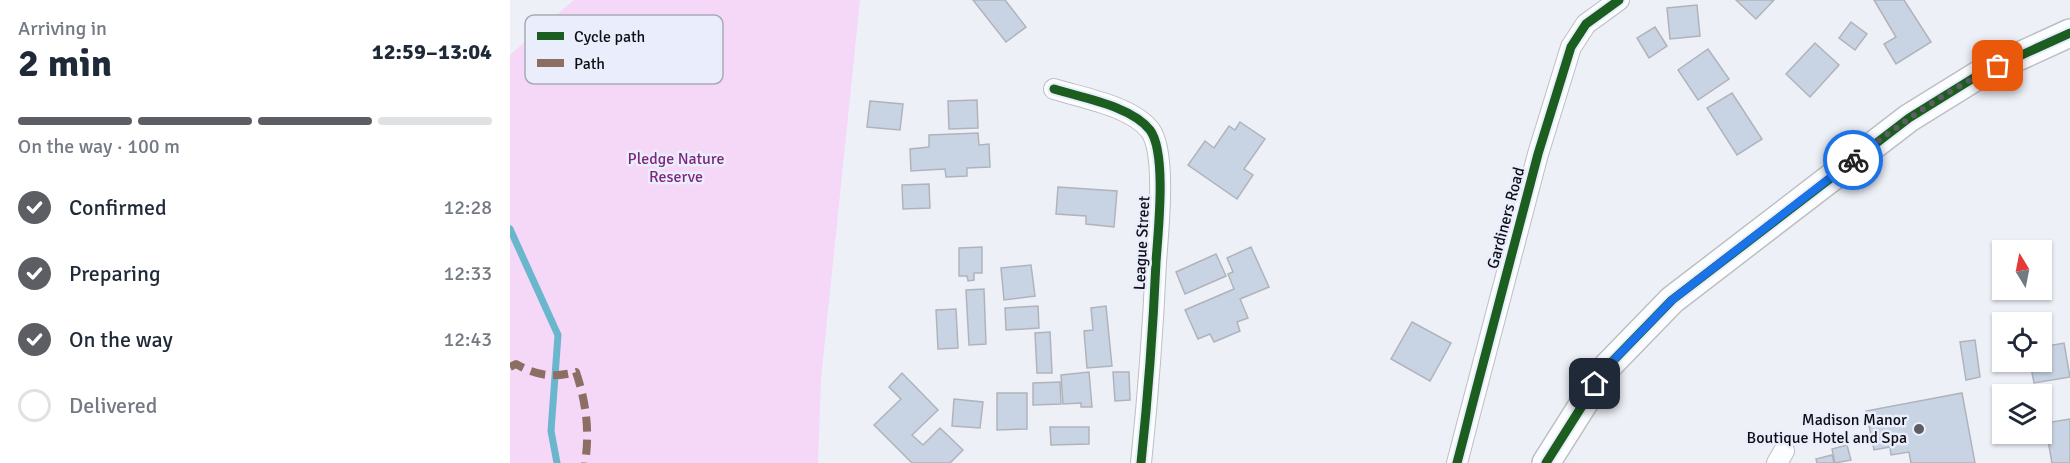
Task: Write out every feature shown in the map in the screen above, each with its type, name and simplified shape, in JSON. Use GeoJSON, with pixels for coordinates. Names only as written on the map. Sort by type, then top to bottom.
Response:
{"type":"FeatureCollection","features":[{"type":"Feature","properties":{"kind":"street","name":"Gardiners Road"},"geometry":{"type":"LineString","coordinates":[[1457,463],[1538,154],[1571,47],[1586,24],[1619,0]]}},
{"type":"Feature","properties":{"kind":"street"},"geometry":{"type":"LineString","coordinates":[[1546,463],[1606,368],[1672,300],[1909,118],[1980,74],[2070,33]]}},
{"type":"Feature","properties":{"kind":"street","name":"League Street"},"geometry":{"type":"LineString","coordinates":[[1054,89],[1120,109],[1140,122],[1150,131],[1155,140],[1159,166],[1159,209],[1152,357],[1142,463]]}},
{"type":"Feature","properties":{"kind":"green space","name":"Pledge Nature Reserve"},"geometry":{"type":"Polygon","coordinates":[[[574,0],[860,0],[821,379],[818,463],[510,463],[510,55],[525,42],[525,84],[723,84],[723,15],[557,15],[574,0]]]}},
{"type":"Feature","properties":{"kind":"building"},"geometry":{"type":"Polygon","coordinates":[[[973,0],[1005,0],[1026,27],[1006,42],[973,0]]]}},
{"type":"Feature","properties":{"kind":"building"},"geometry":{"type":"Polygon","coordinates":[[[1736,0],[1774,0],[1756,19],[1736,0]]]}},
{"type":"Feature","properties":{"kind":"building"},"geometry":{"type":"Polygon","coordinates":[[[1874,0],[1904,0],[1931,42],[1896,64],[1884,44],[1896,37],[1874,0]]]}},
{"type":"Feature","properties":{"kind":"building"},"geometry":{"type":"Polygon","coordinates":[[[1697,5],[1700,36],[1670,39],[1667,8],[1697,5]]]}},
{"type":"Feature","properties":{"kind":"building"},"geometry":{"type":"Polygon","coordinates":[[[1851,22],[1867,34],[1855,50],[1839,38],[1851,22]]]}},
{"type":"Feature","properties":{"kind":"building"},"geometry":{"type":"Polygon","coordinates":[[[1655,27],[1667,46],[1649,58],[1637,38],[1655,27]]]}},
{"type":"Feature","properties":{"kind":"building"},"geometry":{"type":"Polygon","coordinates":[[[1815,43],[1839,65],[1810,97],[1786,74],[1815,43]]]}},
{"type":"Feature","properties":{"kind":"building"},"geometry":{"type":"Polygon","coordinates":[[[1708,49],[1729,79],[1698,100],[1678,70],[1708,49]]]}},
{"type":"Feature","properties":{"kind":"building"},"geometry":{"type":"Polygon","coordinates":[[[1732,93],[1762,139],[1737,155],[1707,108],[1732,93]]]}},
{"type":"Feature","properties":{"kind":"building"},"geometry":{"type":"Polygon","coordinates":[[[977,100],[978,128],[949,129],[948,101],[977,100]]]}},
{"type":"Feature","properties":{"kind":"building"},"geometry":{"type":"Polygon","coordinates":[[[870,101],[903,104],[900,130],[867,127],[870,101]]]}},
{"type":"Feature","properties":{"kind":"building"},"geometry":{"type":"Polygon","coordinates":[[[1240,122],[1265,139],[1244,169],[1253,175],[1237,199],[1188,165],[1205,141],[1214,148],[1229,126],[1235,130],[1240,122]]]}},
{"type":"Feature","properties":{"kind":"building"},"geometry":{"type":"Polygon","coordinates":[[[978,133],[979,145],[989,144],[990,167],[967,168],[967,176],[946,177],[945,169],[911,171],[910,149],[929,147],[929,135],[978,133]]]}},
{"type":"Feature","properties":{"kind":"building"},"geometry":{"type":"Polygon","coordinates":[[[929,184],[930,208],[903,209],[902,185],[929,184]]]}},
{"type":"Feature","properties":{"kind":"building"},"geometry":{"type":"Polygon","coordinates":[[[1058,187],[1117,191],[1114,227],[1086,224],[1086,216],[1056,214],[1058,187]]]}},
{"type":"Feature","properties":{"kind":"building"},"geometry":{"type":"Polygon","coordinates":[[[982,247],[982,273],[974,273],[974,280],[968,281],[967,276],[959,276],[959,248],[982,247]]]}},
{"type":"Feature","properties":{"kind":"building"},"geometry":{"type":"Polygon","coordinates":[[[1251,247],[1269,287],[1240,299],[1248,318],[1237,322],[1240,331],[1214,342],[1210,334],[1198,339],[1185,310],[1234,289],[1228,274],[1233,272],[1227,258],[1251,247]]]}},
{"type":"Feature","properties":{"kind":"building"},"geometry":{"type":"Polygon","coordinates":[[[1216,254],[1226,276],[1185,294],[1176,272],[1216,254]]]}},
{"type":"Feature","properties":{"kind":"building"},"geometry":{"type":"Polygon","coordinates":[[[1031,265],[1035,296],[1004,300],[1001,268],[1031,265]]]}},
{"type":"Feature","properties":{"kind":"building"},"geometry":{"type":"Polygon","coordinates":[[[984,289],[986,344],[969,345],[966,290],[984,289]]]}},
{"type":"Feature","properties":{"kind":"building"},"geometry":{"type":"Polygon","coordinates":[[[1038,306],[1039,328],[1006,330],[1005,308],[1038,306]]]}},
{"type":"Feature","properties":{"kind":"building"},"geometry":{"type":"Polygon","coordinates":[[[1106,306],[1112,366],[1087,368],[1084,331],[1093,330],[1091,308],[1106,306]]]}},
{"type":"Feature","properties":{"kind":"building"},"geometry":{"type":"Polygon","coordinates":[[[956,309],[958,348],[938,349],[936,310],[956,309]]]}},
{"type":"Feature","properties":{"kind":"building"},"geometry":{"type":"Polygon","coordinates":[[[1412,322],[1451,343],[1430,381],[1391,359],[1412,322]]]}},
{"type":"Feature","properties":{"kind":"building"},"geometry":{"type":"Polygon","coordinates":[[[1050,332],[1052,373],[1037,373],[1035,333],[1050,332]]]}},
{"type":"Feature","properties":{"kind":"building"},"geometry":{"type":"Polygon","coordinates":[[[1975,340],[1980,377],[1966,380],[1960,342],[1975,340]]]}},
{"type":"Feature","properties":{"kind":"building"},"geometry":{"type":"Polygon","coordinates":[[[2064,343],[2070,377],[2034,383],[2032,372],[2052,372],[2052,345],[2064,343]]]}},
{"type":"Feature","properties":{"kind":"building"},"geometry":{"type":"Polygon","coordinates":[[[1089,372],[1092,407],[1081,407],[1081,403],[1063,404],[1061,375],[1089,372]]]}},
{"type":"Feature","properties":{"kind":"building"},"geometry":{"type":"Polygon","coordinates":[[[1113,372],[1129,372],[1130,400],[1115,401],[1113,372]]]}},
{"type":"Feature","properties":{"kind":"building"},"geometry":{"type":"Polygon","coordinates":[[[902,373],[938,410],[912,435],[923,445],[940,428],[963,450],[950,463],[912,463],[874,425],[901,399],[889,387],[902,373]]]}},
{"type":"Feature","properties":{"kind":"building"},"geometry":{"type":"Polygon","coordinates":[[[1060,382],[1061,404],[1033,405],[1033,383],[1060,382]]]}},
{"type":"Feature","properties":{"kind":"building"},"geometry":{"type":"Polygon","coordinates":[[[997,393],[1027,393],[1027,429],[997,430],[997,393]]]}},
{"type":"Feature","properties":{"kind":"building","name":"Madison Manor Boutique Hotel and Spa"},"geometry":{"type":"Polygon","coordinates":[[[1962,393],[1975,463],[1911,463],[1909,452],[1891,455],[1890,447],[1874,450],[1866,411],[1962,393]]]}},
{"type":"Feature","properties":{"kind":"building"},"geometry":{"type":"Polygon","coordinates":[[[954,399],[983,402],[980,428],[952,426],[954,399]]]}},
{"type":"Feature","properties":{"kind":"building"},"geometry":{"type":"Polygon","coordinates":[[[2070,419],[2070,463],[2052,463],[2049,444],[2052,444],[2052,422],[2070,419]]]}},
{"type":"Feature","properties":{"kind":"building"},"geometry":{"type":"Polygon","coordinates":[[[1050,427],[1089,427],[1089,444],[1051,445],[1050,427]]]}},
{"type":"Feature","properties":{"kind":"building"},"geometry":{"type":"Polygon","coordinates":[[[1847,445],[1851,460],[1835,463],[1832,449],[1847,445]]]}},
{"type":"Feature","properties":{"kind":"building"},"geometry":{"type":"Polygon","coordinates":[[[1832,455],[1834,463],[1817,463],[1816,459],[1832,455]]]}},
{"type":"Feature","properties":{"kind":"waterway"},"geometry":{"type":"LineString","coordinates":[[510,229],[558,335],[551,431],[557,463]]}},
{"type":"Feature","properties":{"kind":"marked path"},"geometry":{"type":"LineString","coordinates":[[510,367],[516,364],[545,375],[576,372],[586,417],[585,463]]}},
{"type":"Feature","properties":{"kind":"cycle path"},"geometry":{"type":"LineString","coordinates":[[1457,463],[1538,154],[1571,47],[1586,24],[1619,0]]}},
{"type":"Feature","properties":{"kind":"cycle path"},"geometry":{"type":"LineString","coordinates":[[1546,463],[1606,368],[1672,300],[1909,118],[1980,74],[2070,33]]}},
{"type":"Feature","properties":{"kind":"cycle path"},"geometry":{"type":"LineString","coordinates":[[1054,89],[1106,104],[1131,115],[1150,130],[1155,141],[1160,174],[1159,213],[1141,463]]}},
{"type":"Feature","properties":{"kind":"way so far"},"geometry":{"type":"LineString","coordinates":[[1853,160],[1909,118],[1980,74],[1998,66]]}},
{"type":"Feature","properties":{"kind":"place","name":"Madison Manor Boutique Hotel and Spa"},"geometry":{"type":"Point","coordinates":[1919,429]}},
{"type":"Feature","properties":{"kind":"route"},"geometry":{"type":"LineString","coordinates":[[1595,384],[1606,368],[1672,300],[1853,160]]}}]}
